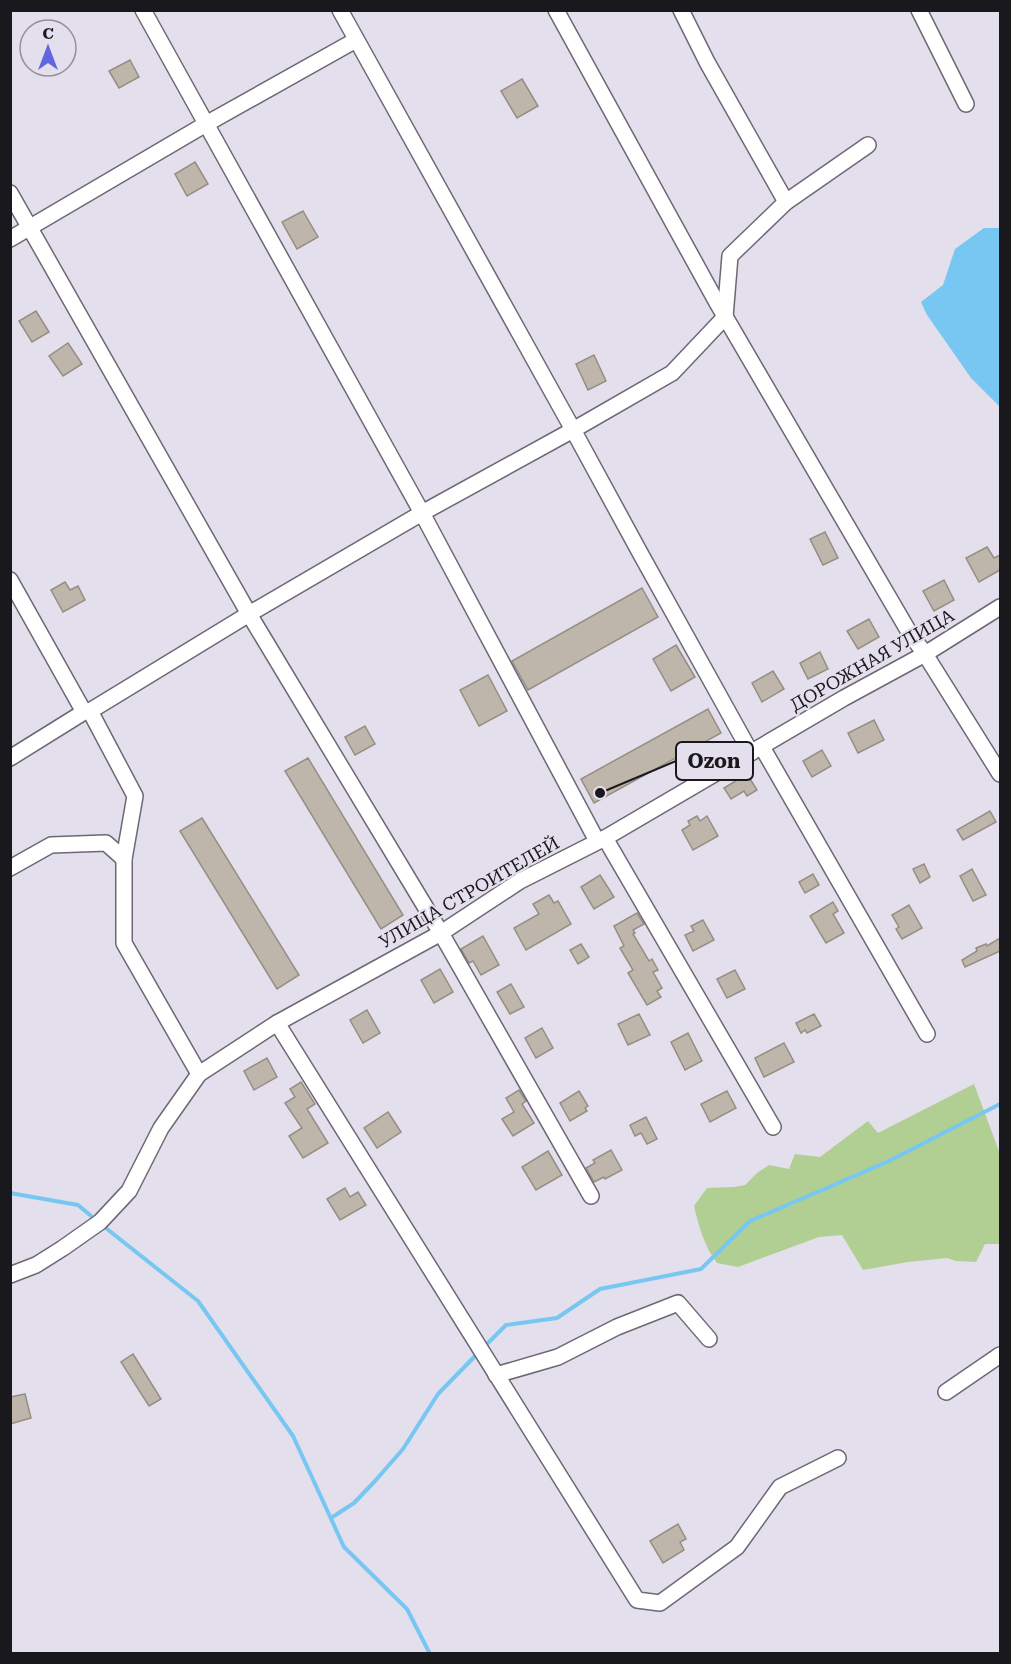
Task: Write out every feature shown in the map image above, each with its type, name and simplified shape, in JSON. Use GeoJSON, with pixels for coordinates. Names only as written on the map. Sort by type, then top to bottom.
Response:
{"type":"FeatureCollection","features":[{"type":"Feature","properties":{"kind":"street"},"geometry":{"type":"LineString","coordinates":[[143,10],[601,839],[773,1127]]}},
{"type":"Feature","properties":{"kind":"street"},"geometry":{"type":"LineString","coordinates":[[340,10],[573,430],[756,750],[927,1034]]}},
{"type":"Feature","properties":{"kind":"street"},"geometry":{"type":"LineString","coordinates":[[556,10],[725,316],[903,622],[1000,774]]}},
{"type":"Feature","properties":{"kind":"street"},"geometry":{"type":"LineString","coordinates":[[681,10],[707,62],[786,202]]}},
{"type":"Feature","properties":{"kind":"street"},"geometry":{"type":"LineString","coordinates":[[919,10],[966,104]]}},
{"type":"Feature","properties":{"kind":"street"},"geometry":{"type":"LineString","coordinates":[[10,239],[206,124],[356,40]]}},
{"type":"Feature","properties":{"kind":"street"},"geometry":{"type":"LineString","coordinates":[[10,758],[422,513],[672,373],[725,316],[730,256],[786,202],[868,146]]}},
{"type":"Feature","properties":{"kind":"street"},"geometry":{"type":"LineString","coordinates":[[10,193],[249,614],[441,933],[591,1196]]}},
{"type":"Feature","properties":{"kind":"street"},"geometry":{"type":"LineString","coordinates":[[10,580],[135,796],[124,860],[124,943],[199,1074],[161,1128],[129,1191],[100,1222],[36,1265],[10,1275]]}},
{"type":"Feature","properties":{"kind":"street","name":"ДОРОЖНАЯ УЛИЦА"},"geometry":{"type":"LineString","coordinates":[[756,750],[925,654],[1000,607]]}},
{"type":"Feature","properties":{"kind":"street","name":"УЛИЦА СТРОИТЕЛЕЙ"},"geometry":{"type":"LineString","coordinates":[[199,1074],[277,1023],[441,933],[520,881],[601,839],[756,750]]}},
{"type":"Feature","properties":{"kind":"street"},"geometry":{"type":"LineString","coordinates":[[10,868],[51,845],[106,843],[124,860]]}},
{"type":"Feature","properties":{"kind":"street"},"geometry":{"type":"LineString","coordinates":[[277,1023],[637,1600],[660,1603],[737,1547],[780,1487],[838,1458]]}},
{"type":"Feature","properties":{"kind":"street"},"geometry":{"type":"LineString","coordinates":[[496,1375],[558,1357],[617,1327],[678,1303],[709,1340]]}},
{"type":"Feature","properties":{"kind":"street"},"geometry":{"type":"LineString","coordinates":[[946,1392],[1000,1355]]}},
{"type":"Feature","properties":{"kind":"green space"},"geometry":{"type":"Polygon","coordinates":[[[974,1084],[1000,1154],[1000,1244],[985,1244],[976,1262],[947,1258],[863,1270],[842,1235],[819,1237],[738,1267],[717,1263],[712,1257],[702,1236],[694,1206],[707,1188],[745,1185],[769,1165],[789,1169],[795,1154],[820,1157],[868,1121],[878,1133],[974,1084]]]}},
{"type":"Feature","properties":{"kind":"water"},"geometry":{"type":"Polygon","coordinates":[[[984,228],[1000,228],[1000,407],[971,378],[927,315],[921,302],[943,285],[955,249],[984,228]]]}},
{"type":"Feature","properties":{"kind":"building"},"geometry":{"type":"Polygon","coordinates":[[[130,60],[139,77],[119,88],[109,71],[130,60]]]}},
{"type":"Feature","properties":{"kind":"building"},"geometry":{"type":"Polygon","coordinates":[[[522,79],[538,106],[517,118],[501,91],[522,79]]]}},
{"type":"Feature","properties":{"kind":"building"},"geometry":{"type":"Polygon","coordinates":[[[195,162],[208,184],[187,196],[175,174],[195,162]]]}},
{"type":"Feature","properties":{"kind":"building"},"geometry":{"type":"Polygon","coordinates":[[[303,211],[318,237],[297,249],[282,222],[303,211]]]}},
{"type":"Feature","properties":{"kind":"building"},"geometry":{"type":"Polygon","coordinates":[[[36,311],[49,332],[32,342],[19,321],[36,311]]]}},
{"type":"Feature","properties":{"kind":"building"},"geometry":{"type":"Polygon","coordinates":[[[68,343],[82,364],[63,376],[49,356],[68,343]]]}},
{"type":"Feature","properties":{"kind":"building"},"geometry":{"type":"Polygon","coordinates":[[[594,355],[606,381],[588,390],[576,364],[594,355]]]}},
{"type":"Feature","properties":{"kind":"building"},"geometry":{"type":"Polygon","coordinates":[[[825,532],[838,558],[823,565],[810,539],[825,532]]]}},
{"type":"Feature","properties":{"kind":"building"},"geometry":{"type":"Polygon","coordinates":[[[987,547],[994,558],[1000,555],[1000,570],[979,582],[966,558],[987,547]]]}},
{"type":"Feature","properties":{"kind":"building"},"geometry":{"type":"Polygon","coordinates":[[[944,580],[954,600],[934,611],[923,591],[944,580]]]}},
{"type":"Feature","properties":{"kind":"building"},"geometry":{"type":"Polygon","coordinates":[[[65,582],[70,590],[78,586],[85,600],[63,612],[51,590],[65,582]]]}},
{"type":"Feature","properties":{"kind":"building"},"geometry":{"type":"Polygon","coordinates":[[[642,588],[658,617],[528,690],[512,661],[642,588]]]}},
{"type":"Feature","properties":{"kind":"building"},"geometry":{"type":"Polygon","coordinates":[[[869,619],[879,637],[858,649],[847,631],[869,619]]]}},
{"type":"Feature","properties":{"kind":"building"},"geometry":{"type":"Polygon","coordinates":[[[676,645],[695,677],[671,691],[653,659],[676,645]]]}},
{"type":"Feature","properties":{"kind":"building"},"geometry":{"type":"Polygon","coordinates":[[[820,652],[828,669],[808,679],[800,663],[820,652]]]}},
{"type":"Feature","properties":{"kind":"building"},"geometry":{"type":"Polygon","coordinates":[[[773,671],[784,689],[762,702],[752,683],[773,671]]]}},
{"type":"Feature","properties":{"kind":"building"},"geometry":{"type":"Polygon","coordinates":[[[488,675],[507,711],[479,726],[460,690],[488,675]]]}},
{"type":"Feature","properties":{"kind":"building"},"geometry":{"type":"Polygon","coordinates":[[[708,709],[721,733],[594,803],[581,779],[708,709]]]}},
{"type":"Feature","properties":{"kind":"building"},"geometry":{"type":"Polygon","coordinates":[[[874,720],[884,740],[858,753],[848,733],[874,720]]]}},
{"type":"Feature","properties":{"kind":"building"},"geometry":{"type":"Polygon","coordinates":[[[365,726],[375,744],[355,755],[345,737],[365,726]]]}},
{"type":"Feature","properties":{"kind":"building"},"geometry":{"type":"Polygon","coordinates":[[[822,750],[831,766],[812,777],[803,761],[822,750]]]}},
{"type":"Feature","properties":{"kind":"building"},"geometry":{"type":"Polygon","coordinates":[[[308,758],[403,915],[381,929],[285,771],[308,758]]]}},
{"type":"Feature","properties":{"kind":"building"},"geometry":{"type":"Polygon","coordinates":[[[747,774],[757,790],[747,796],[744,791],[731,799],[724,788],[747,774]]]}},
{"type":"Feature","properties":{"kind":"building"},"geometry":{"type":"Polygon","coordinates":[[[990,811],[996,822],[963,840],[957,830],[990,811]]]}},
{"type":"Feature","properties":{"kind":"building"},"geometry":{"type":"Polygon","coordinates":[[[697,816],[700,821],[707,816],[718,836],[693,850],[682,830],[690,825],[688,821],[697,816]]]}},
{"type":"Feature","properties":{"kind":"building"},"geometry":{"type":"Polygon","coordinates":[[[202,818],[299,975],[277,989],[180,831],[202,818]]]}},
{"type":"Feature","properties":{"kind":"building"},"geometry":{"type":"Polygon","coordinates":[[[924,864],[930,877],[920,883],[913,869],[924,864]]]}},
{"type":"Feature","properties":{"kind":"building"},"geometry":{"type":"Polygon","coordinates":[[[972,869],[986,895],[973,901],[960,876],[972,869]]]}},
{"type":"Feature","properties":{"kind":"building"},"geometry":{"type":"Polygon","coordinates":[[[813,874],[819,885],[805,893],[799,882],[813,874]]]}},
{"type":"Feature","properties":{"kind":"building"},"geometry":{"type":"Polygon","coordinates":[[[600,875],[614,897],[594,909],[581,887],[600,875]]]}},
{"type":"Feature","properties":{"kind":"building"},"geometry":{"type":"Polygon","coordinates":[[[549,895],[554,903],[558,901],[571,924],[526,950],[514,928],[539,914],[533,904],[549,895]]]}},
{"type":"Feature","properties":{"kind":"building"},"geometry":{"type":"Polygon","coordinates":[[[833,902],[838,911],[833,914],[844,933],[826,943],[810,916],[833,902]]]}},
{"type":"Feature","properties":{"kind":"building"},"geometry":{"type":"Polygon","coordinates":[[[909,905],[922,928],[902,939],[896,929],[899,927],[892,915],[909,905]]]}},
{"type":"Feature","properties":{"kind":"building"},"geometry":{"type":"Polygon","coordinates":[[[637,913],[644,924],[633,930],[635,933],[633,934],[649,961],[652,959],[658,970],[653,972],[662,988],[657,991],[661,997],[647,1005],[628,973],[633,970],[620,948],[624,946],[614,926],[637,913]]]}},
{"type":"Feature","properties":{"kind":"building"},"geometry":{"type":"Polygon","coordinates":[[[703,920],[714,940],[693,951],[685,935],[694,931],[691,926],[703,920]]]}},
{"type":"Feature","properties":{"kind":"building"},"geometry":{"type":"Polygon","coordinates":[[[483,936],[499,965],[481,975],[473,961],[469,963],[461,949],[483,936]]]}},
{"type":"Feature","properties":{"kind":"building"},"geometry":{"type":"Polygon","coordinates":[[[1000,938],[1000,951],[965,967],[962,960],[977,951],[976,948],[986,944],[987,946],[1000,938]]]}},
{"type":"Feature","properties":{"kind":"building"},"geometry":{"type":"Polygon","coordinates":[[[581,944],[589,957],[578,964],[570,950],[581,944]]]}},
{"type":"Feature","properties":{"kind":"building"},"geometry":{"type":"Polygon","coordinates":[[[440,969],[453,992],[434,1003],[421,980],[440,969]]]}},
{"type":"Feature","properties":{"kind":"building"},"geometry":{"type":"Polygon","coordinates":[[[735,970],[745,989],[727,998],[717,979],[735,970]]]}},
{"type":"Feature","properties":{"kind":"building"},"geometry":{"type":"Polygon","coordinates":[[[511,984],[524,1007],[510,1014],[497,992],[511,984]]]}},
{"type":"Feature","properties":{"kind":"building"},"geometry":{"type":"Polygon","coordinates":[[[367,1010],[380,1033],[363,1043],[350,1020],[367,1010]]]}},
{"type":"Feature","properties":{"kind":"building"},"geometry":{"type":"Polygon","coordinates":[[[639,1014],[650,1035],[628,1045],[618,1024],[639,1014]]]}},
{"type":"Feature","properties":{"kind":"building"},"geometry":{"type":"Polygon","coordinates":[[[814,1014],[821,1026],[807,1033],[805,1030],[801,1033],[796,1023],[814,1014]]]}},
{"type":"Feature","properties":{"kind":"building"},"geometry":{"type":"Polygon","coordinates":[[[542,1028],[553,1048],[536,1058],[525,1038],[542,1028]]]}},
{"type":"Feature","properties":{"kind":"building"},"geometry":{"type":"Polygon","coordinates":[[[688,1033],[702,1061],[685,1070],[671,1042],[688,1033]]]}},
{"type":"Feature","properties":{"kind":"building"},"geometry":{"type":"Polygon","coordinates":[[[784,1043],[794,1062],[764,1077],[755,1058],[784,1043]]]}},
{"type":"Feature","properties":{"kind":"building"},"geometry":{"type":"Polygon","coordinates":[[[267,1058],[277,1077],[254,1090],[244,1071],[267,1058]]]}},
{"type":"Feature","properties":{"kind":"building"},"geometry":{"type":"Polygon","coordinates":[[[301,1082],[315,1104],[307,1109],[328,1143],[303,1158],[289,1136],[302,1128],[285,1103],[295,1097],[290,1089],[301,1082]]]}},
{"type":"Feature","properties":{"kind":"building"},"geometry":{"type":"Polygon","coordinates":[[[519,1090],[526,1101],[522,1104],[534,1123],[513,1136],[502,1119],[514,1112],[506,1098],[519,1090]]]}},
{"type":"Feature","properties":{"kind":"building"},"geometry":{"type":"Polygon","coordinates":[[[579,1091],[588,1106],[585,1108],[587,1111],[570,1121],[560,1103],[579,1091]]]}},
{"type":"Feature","properties":{"kind":"building"},"geometry":{"type":"Polygon","coordinates":[[[727,1091],[736,1108],[710,1122],[701,1104],[727,1091]]]}},
{"type":"Feature","properties":{"kind":"building"},"geometry":{"type":"Polygon","coordinates":[[[388,1112],[401,1132],[377,1148],[364,1128],[388,1112]]]}},
{"type":"Feature","properties":{"kind":"building"},"geometry":{"type":"Polygon","coordinates":[[[646,1117],[657,1139],[647,1144],[641,1133],[635,1136],[630,1125],[646,1117]]]}},
{"type":"Feature","properties":{"kind":"building"},"geometry":{"type":"Polygon","coordinates":[[[611,1150],[622,1170],[594,1182],[586,1168],[595,1163],[593,1160],[611,1150]]]}},
{"type":"Feature","properties":{"kind":"building"},"geometry":{"type":"Polygon","coordinates":[[[548,1151],[562,1175],[536,1190],[522,1167],[548,1151]]]}},
{"type":"Feature","properties":{"kind":"building"},"geometry":{"type":"Polygon","coordinates":[[[345,1188],[350,1197],[358,1192],[366,1205],[340,1220],[327,1199],[345,1188]]]}},
{"type":"Feature","properties":{"kind":"building"},"geometry":{"type":"Polygon","coordinates":[[[133,1354],[161,1399],[149,1406],[121,1362],[133,1354]]]}},
{"type":"Feature","properties":{"kind":"building"},"geometry":{"type":"Polygon","coordinates":[[[25,1394],[31,1418],[10,1424],[10,1397],[25,1394]]]}},
{"type":"Feature","properties":{"kind":"building"},"geometry":{"type":"Polygon","coordinates":[[[678,1524],[686,1539],[680,1542],[684,1550],[663,1563],[650,1541],[678,1524]]]}},
{"type":"Feature","properties":{"kind":"waterway"},"geometry":{"type":"LineString","coordinates":[[483,1348],[506,1325],[557,1318],[600,1289],[701,1269],[750,1221],[887,1162],[1000,1104]]}},
{"type":"Feature","properties":{"kind":"waterway"},"geometry":{"type":"LineString","coordinates":[[10,1193],[78,1205],[96,1220]]}},
{"type":"Feature","properties":{"kind":"waterway"},"geometry":{"type":"LineString","coordinates":[[102,1225],[198,1301],[293,1436],[344,1547],[407,1609],[430,1654]]}},
{"type":"Feature","properties":{"kind":"waterway"},"geometry":{"type":"LineString","coordinates":[[331,1518],[354,1503],[375,1481],[403,1449],[438,1394],[478,1353]]}},
{"type":"Feature","properties":{"kind":"place","name":"Ozon"},"geometry":{"type":"Point","coordinates":[600,793]}}]}
